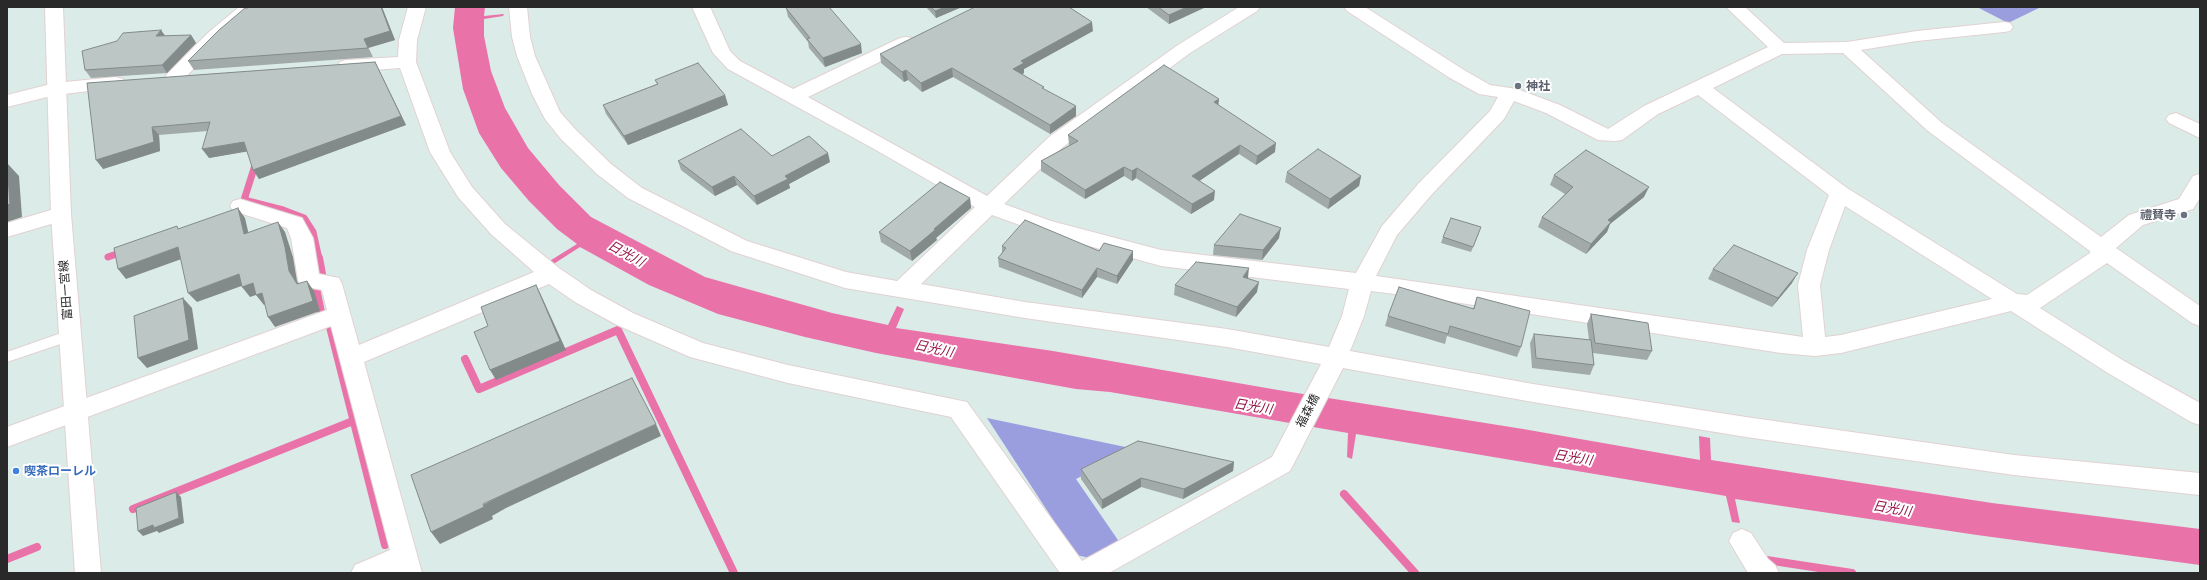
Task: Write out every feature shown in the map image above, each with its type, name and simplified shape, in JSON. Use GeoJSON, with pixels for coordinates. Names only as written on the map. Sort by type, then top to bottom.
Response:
{"type":"FeatureCollection","features":[{"type":"Feature","properties":{"kind":"street","name":"富田一宮線"},"geometry":{"type":"LineString","coordinates":[[54,7],[55,89],[61,214],[88,573]]}},
{"type":"Feature","properties":{"kind":"street"},"geometry":{"type":"LineString","coordinates":[[197,76],[166,79],[250,7]]}},
{"type":"Feature","properties":{"kind":"street"},"geometry":{"type":"LineString","coordinates":[[518,7],[522,37],[532,74],[552,115],[568,134],[604,169],[635,193],[739,246],[844,280],[1025,310],[1227,338],[1533,392],[1761,429],[2014,465],[2200,484]]}},
{"type":"Feature","properties":{"kind":"street"},"geometry":{"type":"LineString","coordinates":[[701,7],[722,53],[734,65],[794,96],[989,206],[1046,227],[1161,258],[1362,282],[1688,328],[1781,344],[1815,347],[1841,344],[2015,302],[2030,304],[2100,257],[2101,248],[2136,220],[2186,204],[2200,181]]}},
{"type":"Feature","properties":{"kind":"street"},"geometry":{"type":"LineString","coordinates":[[902,289],[1056,142],[1184,49],[1251,7]]}},
{"type":"Feature","properties":{"kind":"street"},"geometry":{"type":"LineString","coordinates":[[1353,7],[1457,74],[1486,90],[1510,93],[1552,109],[1605,135],[1615,135],[1652,110],[1779,49],[1847,47],[1917,36],[2004,27]]}},
{"type":"Feature","properties":{"kind":"street"},"geometry":{"type":"LineString","coordinates":[[1735,7],[1768,36],[1779,49]]}},
{"type":"Feature","properties":{"kind":"street"},"geometry":{"type":"LineString","coordinates":[[409,11],[407,62],[440,152],[465,192],[498,230],[552,274],[583,296],[625,319],[698,351],[788,374],[959,409],[1075,573]]}},
{"type":"Feature","properties":{"kind":"street"},"geometry":{"type":"LineString","coordinates":[[794,96],[922,34]]}},
{"type":"Feature","properties":{"kind":"street"},"geometry":{"type":"LineString","coordinates":[[1847,47],[1935,127],[2101,248],[2200,317]]}},
{"type":"Feature","properties":{"kind":"street"},"geometry":{"type":"LineString","coordinates":[[329,67],[407,62]]}},
{"type":"Feature","properties":{"kind":"street"},"geometry":{"type":"LineString","coordinates":[[7,101],[55,89],[137,81]]}},
{"type":"Feature","properties":{"kind":"street"},"geometry":{"type":"LineString","coordinates":[[1700,87],[1840,193],[2116,367],[2200,415]]}},
{"type":"Feature","properties":{"kind":"street","name":"福森橋"},"geometry":{"type":"LineString","coordinates":[[1084,573],[1281,464],[1336,358],[1353,316],[1362,282],[1390,231],[1426,188],[1497,116],[1510,93]]}},
{"type":"Feature","properties":{"kind":"street"},"geometry":{"type":"LineString","coordinates":[[2176,119],[2200,132]]}},
{"type":"Feature","properties":{"kind":"street"},"geometry":{"type":"LineString","coordinates":[[1815,347],[1809,285],[1818,250],[1840,193]]}},
{"type":"Feature","properties":{"kind":"street"},"geometry":{"type":"LineString","coordinates":[[240,206],[295,223],[302,238],[309,280],[331,284],[406,564],[364,573]]}},
{"type":"Feature","properties":{"kind":"street"},"geometry":{"type":"LineString","coordinates":[[7,230],[61,214]]}},
{"type":"Feature","properties":{"kind":"street"},"geometry":{"type":"LineString","coordinates":[[351,358],[552,274]]}},
{"type":"Feature","properties":{"kind":"street"},"geometry":{"type":"LineString","coordinates":[[7,437],[340,314]]}},
{"type":"Feature","properties":{"kind":"street"},"geometry":{"type":"LineString","coordinates":[[1742,541],[1759,567],[1766,573]]}},
{"type":"Feature","properties":{"kind":"lane"},"geometry":{"type":"LineString","coordinates":[[7,357],[70,335]]}},
{"type":"Feature","properties":{"kind":"shaded area"},"geometry":{"type":"Polygon","coordinates":[[[1977,7],[2041,7],[2008,23],[1977,7]]]}},
{"type":"Feature","properties":{"kind":"shaded area"},"geometry":{"type":"Polygon","coordinates":[[[987,418],[1135,449],[1076,479],[1120,543],[1090,558],[1076,555],[987,418]]]}},
{"type":"Feature","properties":{"kind":"water","name":"日光川"},"geometry":{"type":"Polygon","coordinates":[[[455,7],[485,7],[484,16],[504,14],[503,16],[484,19],[484,36],[491,71],[505,108],[528,148],[559,185],[591,217],[705,277],[832,313],[888,325],[897,306],[904,309],[896,328],[1053,351],[1700,460],[1699,436],[1710,438],[1711,460],[1992,503],[2200,529],[2200,565],[1977,535],[1735,499],[1740,523],[1732,522],[1726,496],[1356,434],[1352,459],[1347,457],[1348,433],[1110,392],[1076,389],[876,353],[805,337],[718,314],[649,285],[580,247],[552,265],[548,262],[577,244],[557,229],[529,201],[501,168],[479,133],[463,89],[453,28],[455,7]]]}},
{"type":"Feature","properties":{"kind":"building"},"geometry":{"type":"Polygon","coordinates":[[[381,7],[390,31],[364,39],[368,48],[188,61],[219,30],[245,8],[381,7]]]}},
{"type":"Feature","properties":{"kind":"building"},"geometry":{"type":"Polygon","coordinates":[[[829,7],[861,44],[823,58],[807,39],[810,38],[786,8],[829,7]]]}},
{"type":"Feature","properties":{"kind":"building"},"geometry":{"type":"Polygon","coordinates":[[[931,7],[945,7],[935,11],[931,7]]]}},
{"type":"Feature","properties":{"kind":"building"},"geometry":{"type":"Polygon","coordinates":[[[975,7],[1069,7],[1092,22],[1021,61],[1024,63],[1013,69],[1044,87],[1042,88],[1076,106],[1050,125],[952,68],[921,83],[906,70],[902,72],[880,54],[975,7]]]}},
{"type":"Feature","properties":{"kind":"building"},"geometry":{"type":"Polygon","coordinates":[[[1158,7],[1187,7],[1169,15],[1158,7]]]}},
{"type":"Feature","properties":{"kind":"building"},"geometry":{"type":"Polygon","coordinates":[[[161,30],[156,36],[191,35],[162,65],[85,70],[82,51],[117,41],[123,33],[161,30]]]}},
{"type":"Feature","properties":{"kind":"building"},"geometry":{"type":"Polygon","coordinates":[[[375,62],[401,116],[253,170],[244,142],[202,149],[210,122],[152,127],[154,142],[96,160],[87,83],[375,62]]]}},
{"type":"Feature","properties":{"kind":"building"},"geometry":{"type":"Polygon","coordinates":[[[698,63],[725,95],[624,136],[603,105],[658,84],[655,80],[698,63]]]}},
{"type":"Feature","properties":{"kind":"building"},"geometry":{"type":"Polygon","coordinates":[[[1164,65],[1219,99],[1214,102],[1276,143],[1257,156],[1240,145],[1192,176],[1215,191],[1192,204],[1137,168],[1132,171],[1124,167],[1085,190],[1041,161],[1078,141],[1068,135],[1164,65]]]}},
{"type":"Feature","properties":{"kind":"building"},"geometry":{"type":"Polygon","coordinates":[[[741,129],[772,156],[809,136],[828,153],[785,176],[788,179],[754,196],[734,176],[712,187],[678,161],[741,129]]]}},
{"type":"Feature","properties":{"kind":"building"},"geometry":{"type":"Polygon","coordinates":[[[1318,149],[1361,176],[1330,199],[1287,172],[1318,149]]]}},
{"type":"Feature","properties":{"kind":"building"},"geometry":{"type":"Polygon","coordinates":[[[1586,150],[1649,187],[1608,220],[1611,222],[1591,244],[1542,217],[1573,187],[1554,175],[1586,150]]]}},
{"type":"Feature","properties":{"kind":"building"},"geometry":{"type":"Polygon","coordinates":[[[7,163],[10,204],[7,205],[7,163]]]}},
{"type":"Feature","properties":{"kind":"building"},"geometry":{"type":"Polygon","coordinates":[[[940,182],[970,198],[910,251],[879,232],[940,182]]]}},
{"type":"Feature","properties":{"kind":"building"},"geometry":{"type":"Polygon","coordinates":[[[238,208],[244,234],[278,222],[285,247],[289,271],[297,284],[307,281],[313,301],[268,317],[262,293],[256,295],[253,283],[242,287],[239,274],[188,293],[178,247],[118,269],[114,248],[177,226],[178,229],[238,208]]]}},
{"type":"Feature","properties":{"kind":"building"},"geometry":{"type":"Polygon","coordinates":[[[1240,214],[1281,228],[1263,250],[1214,245],[1240,214]]]}},
{"type":"Feature","properties":{"kind":"building"},"geometry":{"type":"Polygon","coordinates":[[[1451,218],[1481,227],[1473,247],[1443,237],[1451,218]]]}},
{"type":"Feature","properties":{"kind":"building"},"geometry":{"type":"Polygon","coordinates":[[[1025,220],[1099,251],[1104,243],[1133,251],[1117,276],[1097,268],[1082,290],[998,258],[1006,248],[1002,246],[1025,220]]]}},
{"type":"Feature","properties":{"kind":"building"},"geometry":{"type":"Polygon","coordinates":[[[1734,245],[1798,273],[1778,298],[1713,269],[1734,245]]]}},
{"type":"Feature","properties":{"kind":"building"},"geometry":{"type":"Polygon","coordinates":[[[1196,262],[1249,268],[1243,277],[1259,282],[1237,307],[1175,285],[1196,262]]]}},
{"type":"Feature","properties":{"kind":"building"},"geometry":{"type":"Polygon","coordinates":[[[536,285],[560,341],[490,370],[474,332],[488,326],[481,307],[536,285]]]}},
{"type":"Feature","properties":{"kind":"building"},"geometry":{"type":"Polygon","coordinates":[[[1399,287],[1474,309],[1477,297],[1530,311],[1521,347],[1450,326],[1448,334],[1388,316],[1399,287]]]}},
{"type":"Feature","properties":{"kind":"building"},"geometry":{"type":"Polygon","coordinates":[[[183,298],[189,340],[138,358],[134,316],[183,298]]]}},
{"type":"Feature","properties":{"kind":"building"},"geometry":{"type":"Polygon","coordinates":[[[1591,314],[1648,323],[1652,351],[1595,343],[1591,314]]]}},
{"type":"Feature","properties":{"kind":"building"},"geometry":{"type":"Polygon","coordinates":[[[1534,334],[1591,340],[1594,365],[1536,358],[1534,334]]]}},
{"type":"Feature","properties":{"kind":"building"},"geometry":{"type":"Polygon","coordinates":[[[632,378],[656,424],[483,504],[484,507],[431,532],[411,475],[632,378]]]}},
{"type":"Feature","properties":{"kind":"building"},"geometry":{"type":"Polygon","coordinates":[[[1138,441],[1234,462],[1184,489],[1141,478],[1102,500],[1081,469],[1138,441]]]}},
{"type":"Feature","properties":{"kind":"building"},"geometry":{"type":"Polygon","coordinates":[[[176,492],[179,518],[154,528],[153,525],[138,531],[136,508],[176,492]]]}},
{"type":"Feature","properties":{"kind":"waterway"},"geometry":{"type":"LineString","coordinates":[[256,162],[244,200],[283,210],[304,218],[313,232],[319,259]]}},
{"type":"Feature","properties":{"kind":"waterway"},"geometry":{"type":"LineString","coordinates":[[108,257],[125,251]]}},
{"type":"Feature","properties":{"kind":"waterway"},"geometry":{"type":"LineString","coordinates":[[319,258],[322,274]]}},
{"type":"Feature","properties":{"kind":"waterway"},"geometry":{"type":"LineString","coordinates":[[316,288],[321,312]]}},
{"type":"Feature","properties":{"kind":"waterway"},"geometry":{"type":"LineString","coordinates":[[330,327],[385,545]]}},
{"type":"Feature","properties":{"kind":"waterway"},"geometry":{"type":"LineString","coordinates":[[465,359],[479,389],[618,330],[734,573]]}},
{"type":"Feature","properties":{"kind":"waterway"},"geometry":{"type":"LineString","coordinates":[[133,509],[353,421]]}},
{"type":"Feature","properties":{"kind":"waterway"},"geometry":{"type":"LineString","coordinates":[[1344,494],[1415,573]]}},
{"type":"Feature","properties":{"kind":"waterway"},"geometry":{"type":"LineString","coordinates":[[7,559],[37,547]]}},
{"type":"Feature","properties":{"kind":"waterway"},"geometry":{"type":"LineString","coordinates":[[1760,559],[1852,573]]}},
{"type":"Feature","properties":{"kind":"place","name":"神社"},"geometry":{"type":"Point","coordinates":[1518,86]}},
{"type":"Feature","properties":{"kind":"place","name":"禮賛寺"},"geometry":{"type":"Point","coordinates":[2184,215]}},
{"type":"Feature","properties":{"kind":"place","name":"喫茶ローレル"},"geometry":{"type":"Point","coordinates":[16,471]}}]}
